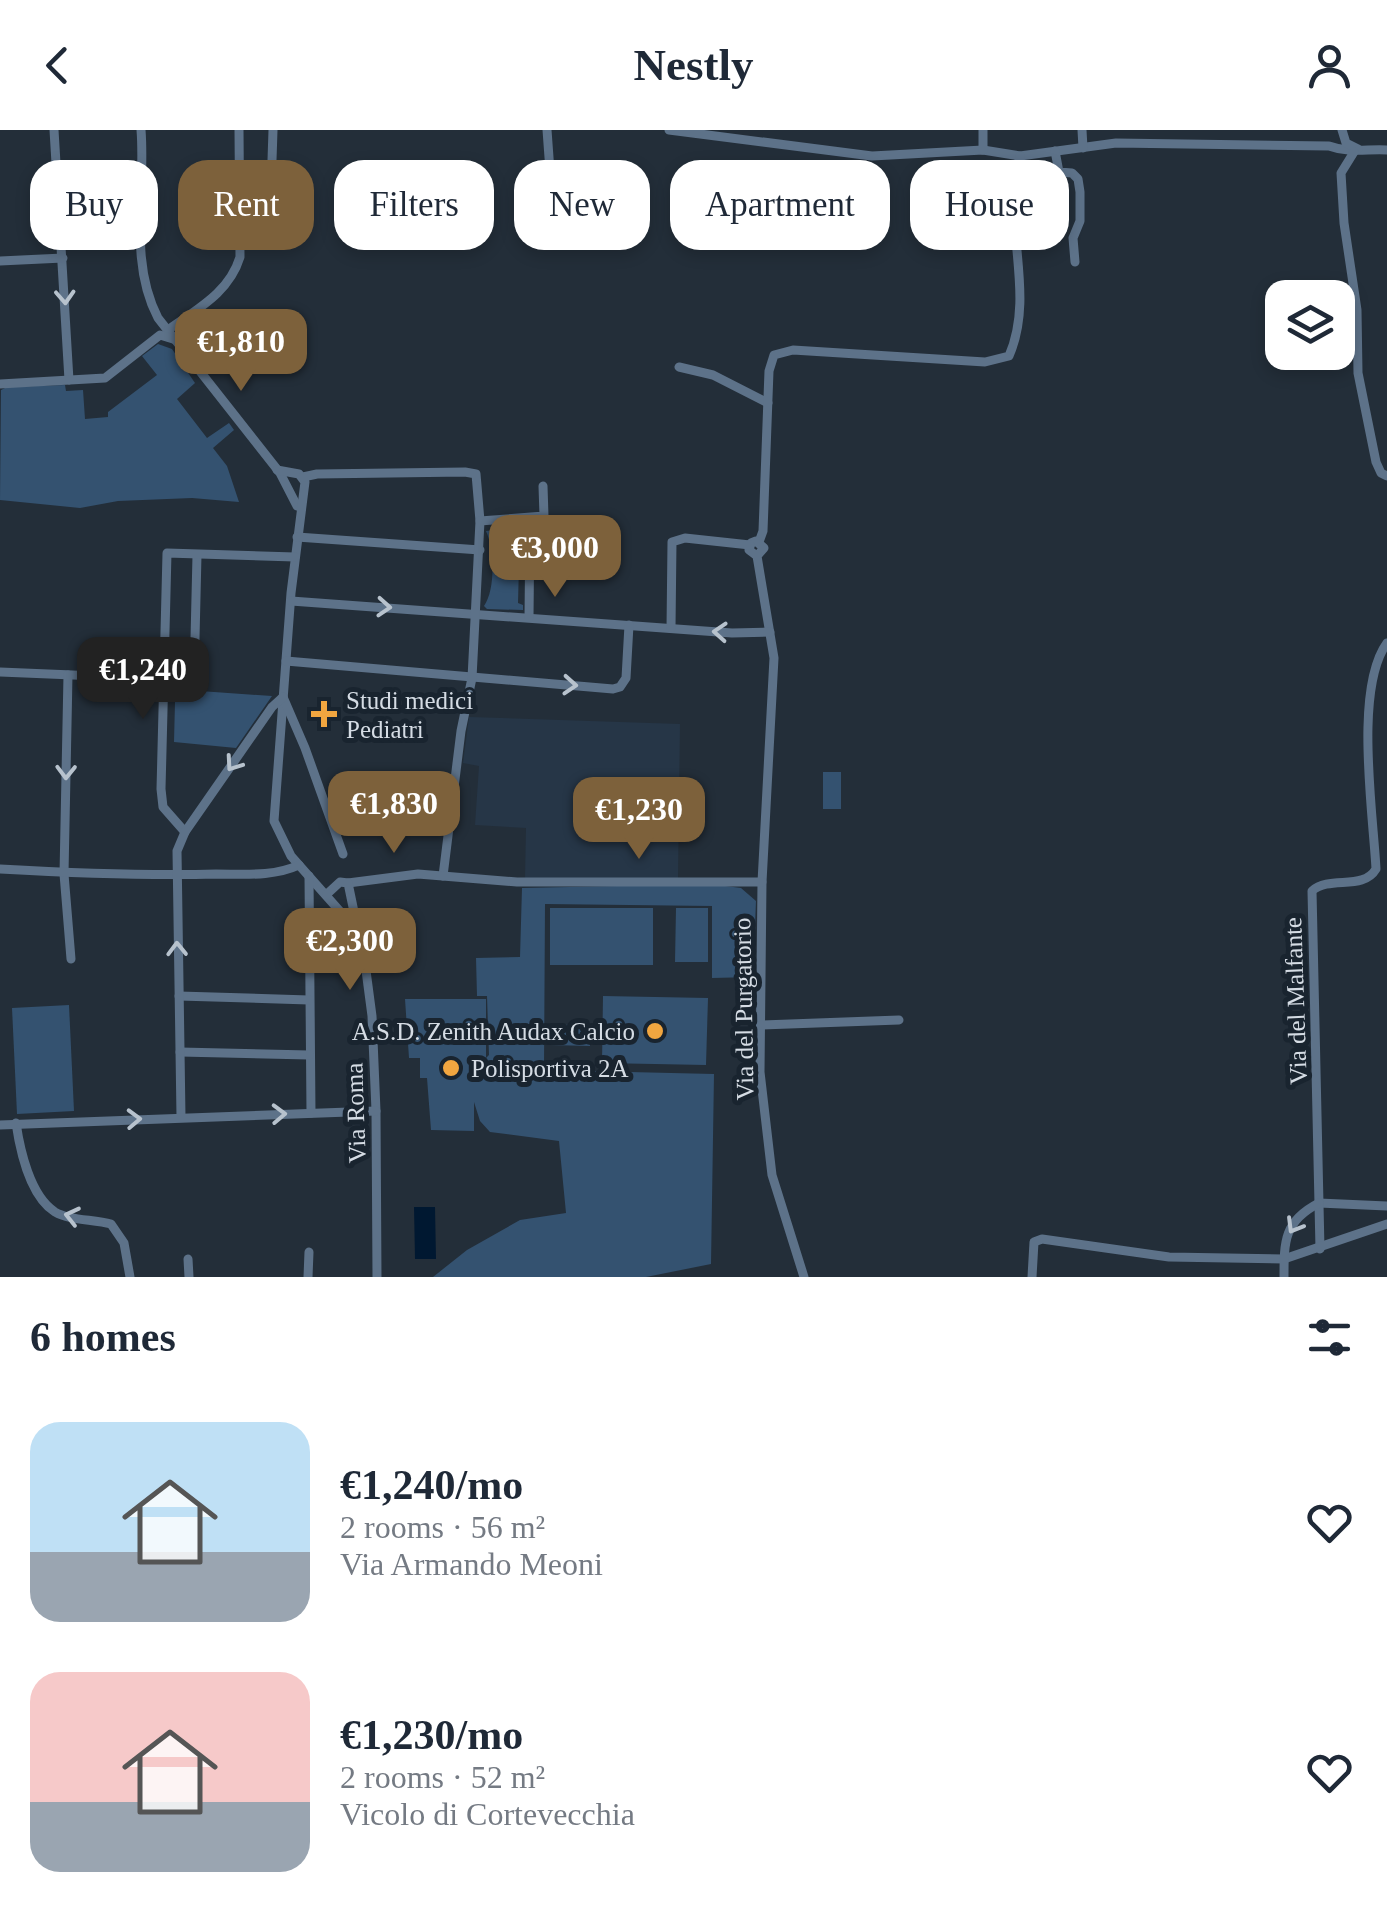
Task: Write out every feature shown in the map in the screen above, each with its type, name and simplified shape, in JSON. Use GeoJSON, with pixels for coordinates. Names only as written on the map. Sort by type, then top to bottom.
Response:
{"type":"FeatureCollection","features":[{"type":"Feature","properties":{"kind":"street"},"geometry":{"type":"LineString","coordinates":[[54,130],[69,380]]}},
{"type":"Feature","properties":{"kind":"street"},"geometry":{"type":"LineString","coordinates":[[141,130],[142,271],[148,296],[164,333],[178,344],[293,485]]}},
{"type":"Feature","properties":{"kind":"street"},"geometry":{"type":"LineString","coordinates":[[0,384],[105,378],[221,292],[235,275],[240,257],[239,130]]}},
{"type":"Feature","properties":{"kind":"street"},"geometry":{"type":"LineString","coordinates":[[272,160],[273,130]]}},
{"type":"Feature","properties":{"kind":"street"},"geometry":{"type":"LineString","coordinates":[[547,130],[549,160]]}},
{"type":"Feature","properties":{"kind":"street"},"geometry":{"type":"LineString","coordinates":[[669,130],[872,156],[984,150],[1020,156],[1116,143],[1387,150]]}},
{"type":"Feature","properties":{"kind":"street"},"geometry":{"type":"LineString","coordinates":[[983,130],[984,150]]}},
{"type":"Feature","properties":{"kind":"street"},"geometry":{"type":"LineString","coordinates":[[1082,130],[1082,148]]}},
{"type":"Feature","properties":{"kind":"street"},"geometry":{"type":"LineString","coordinates":[[1342,132],[1346,143],[1357,151]]}},
{"type":"Feature","properties":{"kind":"street"},"geometry":{"type":"LineString","coordinates":[[1056,151],[1059,172],[1072,172],[1078,179],[1080,222],[1073,238],[1075,262]]}},
{"type":"Feature","properties":{"kind":"street"},"geometry":{"type":"LineString","coordinates":[[1357,151],[1342,173],[1344,223],[1357,310],[1358,374],[1376,462],[1387,476]]}},
{"type":"Feature","properties":{"kind":"street"},"geometry":{"type":"LineString","coordinates":[[671,628],[672,542],[685,538],[754,544],[763,531],[774,355],[782,352],[985,362],[1009,356],[1019,322],[1016,189],[1020,156]]}},
{"type":"Feature","properties":{"kind":"street"},"geometry":{"type":"LineString","coordinates":[[0,261],[63,258]]}},
{"type":"Feature","properties":{"kind":"street"},"geometry":{"type":"LineString","coordinates":[[679,367],[713,375],[768,404]]}},
{"type":"Feature","properties":{"kind":"street","name":"Via Roma"},"geometry":{"type":"LineString","coordinates":[[360,949],[345,917],[283,846],[274,821],[297,538],[293,485],[309,474],[476,474],[480,521]]}},
{"type":"Feature","properties":{"kind":"street"},"geometry":{"type":"LineString","coordinates":[[444,876],[461,731],[472,678],[480,521],[544,516],[543,486]]}},
{"type":"Feature","properties":{"kind":"street"},"geometry":{"type":"LineString","coordinates":[[529,617],[530,519]]}},
{"type":"Feature","properties":{"kind":"street"},"geometry":{"type":"LineString","coordinates":[[297,538],[480,550]]}},
{"type":"Feature","properties":{"kind":"street","name":"Via del Purgatorio"},"geometry":{"type":"LineString","coordinates":[[754,544],[763,552],[756,556],[774,658],[762,882],[760,1072],[772,1175],[804,1277]]}},
{"type":"Feature","properties":{"kind":"street"},"geometry":{"type":"LineString","coordinates":[[185,832],[163,807],[167,553],[295,557]]}},
{"type":"Feature","properties":{"kind":"street"},"geometry":{"type":"LineString","coordinates":[[0,672],[194,680],[197,555]]}},
{"type":"Feature","properties":{"kind":"street"},"geometry":{"type":"LineString","coordinates":[[291,601],[732,633],[770,632]]}},
{"type":"Feature","properties":{"kind":"street"},"geometry":{"type":"LineString","coordinates":[[286,661],[620,688],[626,678],[629,625]]}},
{"type":"Feature","properties":{"kind":"street","name":"Via del Malfante"},"geometry":{"type":"LineString","coordinates":[[1319,1203],[1312,890],[1318,885],[1365,880],[1376,869],[1368,705],[1377,657],[1387,644]]}},
{"type":"Feature","properties":{"kind":"street"},"geometry":{"type":"LineString","coordinates":[[68,675],[64,874],[71,960]]}},
{"type":"Feature","properties":{"kind":"street"},"geometry":{"type":"LineString","coordinates":[[182,1117],[177,850],[185,832],[272,707],[283,697],[343,854]]}},
{"type":"Feature","properties":{"kind":"street"},"geometry":{"type":"LineString","coordinates":[[0,869],[176,875],[278,873],[299,866]]}},
{"type":"Feature","properties":{"kind":"street"},"geometry":{"type":"LineString","coordinates":[[310,876],[311,1113]]}},
{"type":"Feature","properties":{"kind":"street"},"geometry":{"type":"LineString","coordinates":[[327,894],[340,882],[381,876],[517,882],[762,882]]}},
{"type":"Feature","properties":{"kind":"street","name":"Via Roma"},"geometry":{"type":"LineString","coordinates":[[348,883],[370,987],[376,1111],[377,1277]]}},
{"type":"Feature","properties":{"kind":"street"},"geometry":{"type":"LineString","coordinates":[[179,996],[309,1000]]}},
{"type":"Feature","properties":{"kind":"street"},"geometry":{"type":"LineString","coordinates":[[760,1025],[899,1020]]}},
{"type":"Feature","properties":{"kind":"street"},"geometry":{"type":"LineString","coordinates":[[180,1052],[309,1055]]}},
{"type":"Feature","properties":{"kind":"street"},"geometry":{"type":"LineString","coordinates":[[0,1125],[376,1111]]}},
{"type":"Feature","properties":{"kind":"street"},"geometry":{"type":"LineString","coordinates":[[16,1123],[24,1159],[46,1203],[65,1215],[112,1224],[124,1243],[130,1277]]}},
{"type":"Feature","properties":{"kind":"street"},"geometry":{"type":"LineString","coordinates":[[1319,1203],[1320,1249]]}},
{"type":"Feature","properties":{"kind":"street"},"geometry":{"type":"LineString","coordinates":[[1284,1277],[1285,1240],[1302,1212],[1319,1203],[1387,1206]]}},
{"type":"Feature","properties":{"kind":"street"},"geometry":{"type":"LineString","coordinates":[[1032,1277],[1036,1240],[1169,1257],[1284,1259],[1387,1224]]}},
{"type":"Feature","properties":{"kind":"street"},"geometry":{"type":"LineString","coordinates":[[308,1277],[309,1252]]}},
{"type":"Feature","properties":{"kind":"street"},"geometry":{"type":"LineString","coordinates":[[188,1259],[189,1277]]}},
{"type":"Feature","properties":{"kind":"shaded area"},"geometry":{"type":"Polygon","coordinates":[[[158,344],[172,349],[195,383],[177,399],[207,438],[229,423],[234,430],[213,448],[227,466],[239,502],[192,498],[118,501],[80,508],[0,500],[1,390],[65,385],[66,391],[83,390],[85,419],[108,417],[108,412],[157,375],[142,356],[158,344]]]}},
{"type":"Feature","properties":{"kind":"shaded area"},"geometry":{"type":"Polygon","coordinates":[[[520,527],[518,603],[523,610],[487,609],[484,606],[492,568],[486,531],[520,527]]]}},
{"type":"Feature","properties":{"kind":"shaded area"},"geometry":{"type":"Polygon","coordinates":[[[172,689],[272,696],[236,748],[174,742],[175,702],[169,698],[172,689]]]}},
{"type":"Feature","properties":{"kind":"shaded area"},"geometry":{"type":"Polygon","coordinates":[[[469,717],[680,724],[678,878],[525,878],[526,828],[475,825],[479,766],[463,763],[469,717]]]}},
{"type":"Feature","properties":{"kind":"shaded area"},"geometry":{"type":"Polygon","coordinates":[[[823,772],[841,772],[841,809],[823,809],[823,772]]]}},
{"type":"Feature","properties":{"kind":"shaded area"},"geometry":{"type":"Polygon","coordinates":[[[710,884],[741,888],[756,901],[753,977],[712,978],[712,906],[545,904],[544,1070],[714,1074],[711,1264],[646,1277],[433,1277],[467,1250],[520,1220],[566,1213],[559,1141],[490,1132],[480,1121],[474,1102],[474,1131],[431,1130],[427,1078],[420,1078],[420,1058],[409,1058],[405,999],[486,999],[486,1058],[487,996],[477,996],[476,958],[520,957],[522,888],[710,884]]]}},
{"type":"Feature","properties":{"kind":"shaded area"},"geometry":{"type":"Polygon","coordinates":[[[550,908],[653,908],[653,965],[550,965],[550,908]]]}},
{"type":"Feature","properties":{"kind":"shaded area"},"geometry":{"type":"Polygon","coordinates":[[[676,908],[708,908],[708,962],[675,962],[676,908]]]}},
{"type":"Feature","properties":{"kind":"shaded area","name":"A.S.D. Zenith Audax Calcio"},"geometry":{"type":"Polygon","coordinates":[[[603,996],[708,998],[706,1065],[602,1063],[603,996]]]}},
{"type":"Feature","properties":{"kind":"shaded area"},"geometry":{"type":"Polygon","coordinates":[[[69,1005],[74,1111],[17,1114],[12,1008],[69,1005]]]}},
{"type":"Feature","properties":{"kind":"shaded area"},"geometry":{"type":"Polygon","coordinates":[[[552,1024],[591,1026],[590,1046],[551,1045],[552,1024]]]}},
{"type":"Feature","properties":{"kind":"shaded area"},"geometry":{"type":"Polygon","coordinates":[[[414,1207],[435,1207],[436,1259],[415,1259],[414,1207]]]}},
{"type":"Feature","properties":{"kind":"place","name":"Studi medici Pediatri"},"geometry":{"type":"Point","coordinates":[324,714]}},
{"type":"Feature","properties":{"kind":"place","name":"A.S.D. Zenith Audax Calcio"},"geometry":{"type":"Point","coordinates":[655,1031]}},
{"type":"Feature","properties":{"kind":"place","name":"Polisportiva 2A"},"geometry":{"type":"Point","coordinates":[451,1068]}}]}
